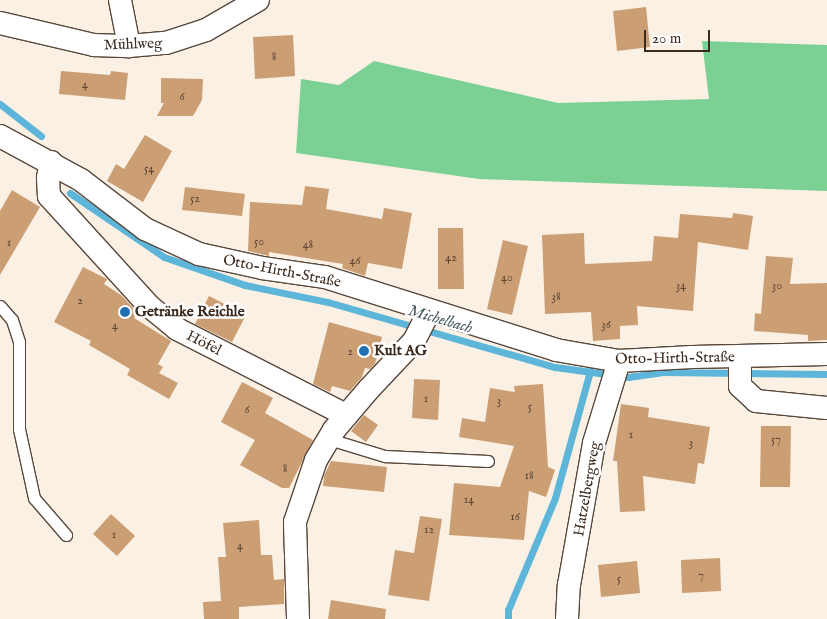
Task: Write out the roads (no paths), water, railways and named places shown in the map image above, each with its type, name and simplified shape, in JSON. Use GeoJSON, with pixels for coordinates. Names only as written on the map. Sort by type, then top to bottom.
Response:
{"type":"FeatureCollection","features":[{"type":"Feature","properties":{"kind":"street"},"geometry":{"type":"LineString","coordinates":[[120,0],[129,46]]}},
{"type":"Feature","properties":{"kind":"street","name":"Mühlweg"},"geometry":{"type":"LineString","coordinates":[[0,23],[94,45],[129,46],[166,43],[206,30],[258,0]]}},
{"type":"Feature","properties":{"kind":"street","name":"Otto-Hirth-Straße"},"geometry":{"type":"LineString","coordinates":[[0,136],[81,180],[145,229],[199,254],[262,268],[325,277],[427,317],[556,350],[617,371],[740,369],[827,354]]}},
{"type":"Feature","properties":{"kind":"street","name":"Höfel"},"geometry":{"type":"LineString","coordinates":[[51,162],[48,178],[49,196],[149,306],[177,329],[346,415]]}},
{"type":"Feature","properties":{"kind":"street"},"geometry":{"type":"LineString","coordinates":[[298,619],[296,522],[316,460],[328,439],[346,415],[414,341],[427,317]]}},
{"type":"Feature","properties":{"kind":"street"},"geometry":{"type":"LineString","coordinates":[[740,369],[756,400],[827,408]]}},
{"type":"Feature","properties":{"kind":"street","name":"Hatzelbergweg"},"geometry":{"type":"LineString","coordinates":[[567,618],[569,586],[594,443],[617,371]]}},
{"type":"Feature","properties":{"kind":"lane"},"geometry":{"type":"LineString","coordinates":[[0,306],[12,320],[19,342],[19,429],[34,498],[66,535]]}},
{"type":"Feature","properties":{"kind":"lane"},"geometry":{"type":"LineString","coordinates":[[328,439],[385,456],[488,461]]}},
{"type":"Feature","properties":{"kind":"waterway","name":"Michelbach"},"geometry":{"type":"LineString","coordinates":[[0,104],[41,136]]}},
{"type":"Feature","properties":{"kind":"waterway","name":"Michelbach"},"geometry":{"type":"LineString","coordinates":[[70,193],[164,257],[245,285],[328,302],[555,367],[628,377],[662,372],[827,374]]}},
{"type":"Feature","properties":{"kind":"waterway"},"geometry":{"type":"LineString","coordinates":[[508,619],[508,610],[555,498],[590,371]]}},
{"type":"Feature","properties":{"kind":"place","name":"Getränke Reichle"},"geometry":{"type":"Point","coordinates":[125,312]}},
{"type":"Feature","properties":{"kind":"place","name":"Kult AG"},"geometry":{"type":"Point","coordinates":[364,351]}}]}
